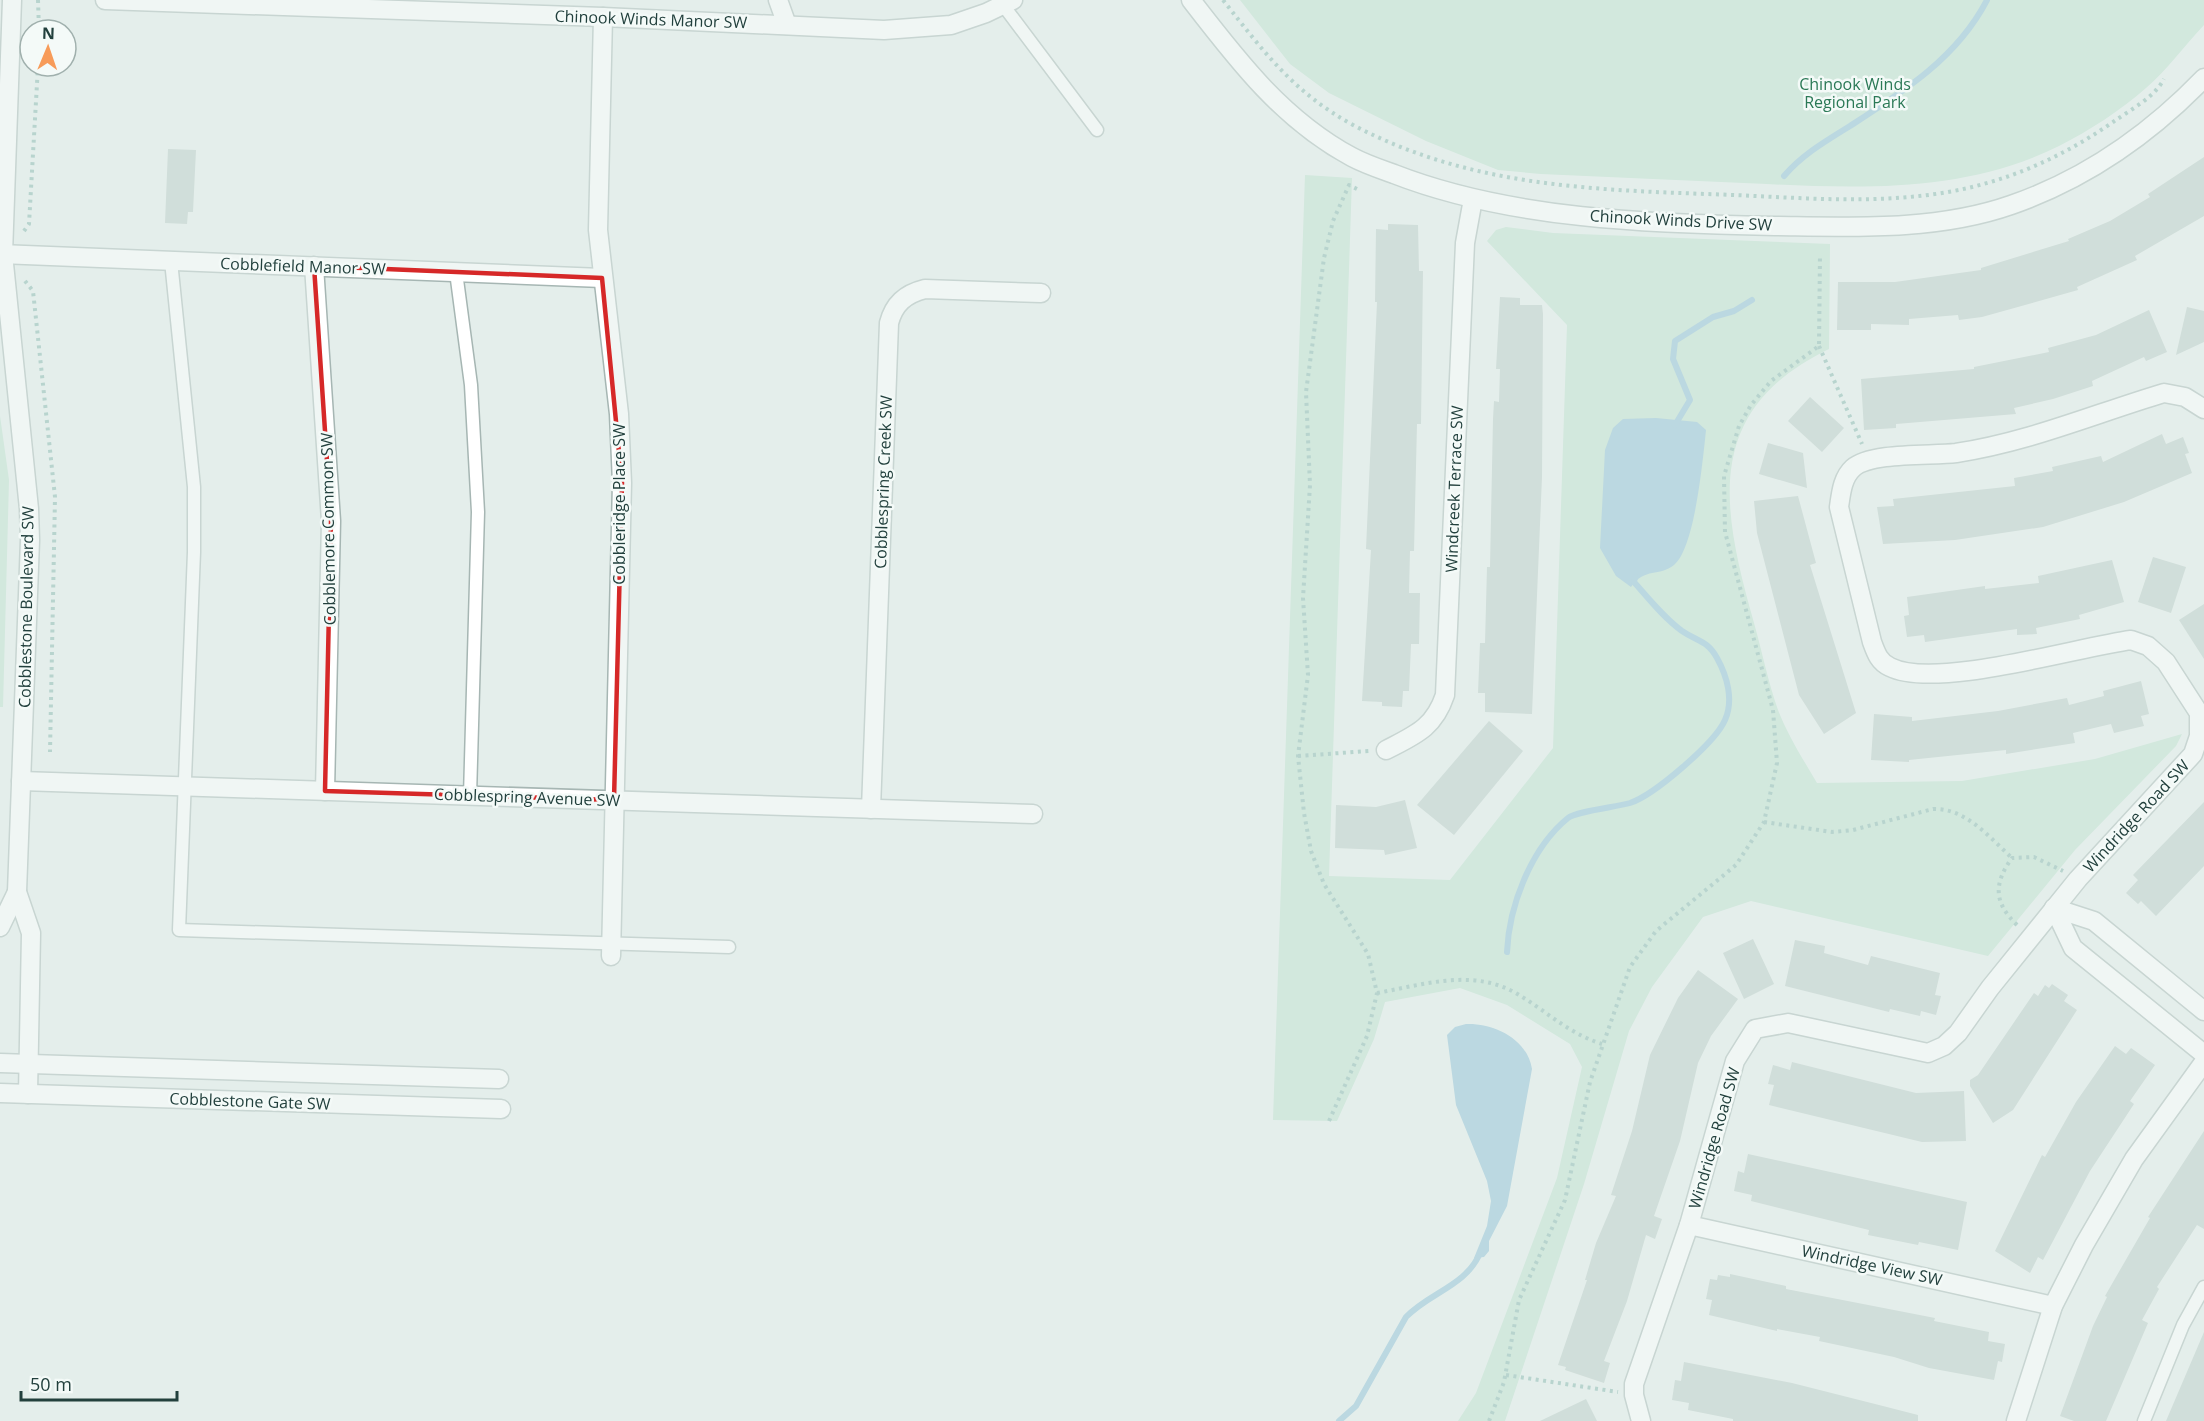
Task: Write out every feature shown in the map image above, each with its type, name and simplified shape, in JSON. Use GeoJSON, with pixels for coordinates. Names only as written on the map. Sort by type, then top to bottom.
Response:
{"type":"FeatureCollection","features":[{"type":"Feature","properties":{"kind":"street","name":"Cobblestone Boulevard SW"},"geometry":{"type":"LineString","coordinates":[[12,0],[1,254],[29,509],[29,576],[17,892],[31,933],[28,1094]]}},
{"type":"Feature","properties":{"kind":"street","name":"Chinook Winds Manor SW"},"geometry":{"type":"LineString","coordinates":[[105,0],[603,17],[884,30],[951,26],[1005,1]]}},
{"type":"Feature","properties":{"kind":"street"},"geometry":{"type":"LineString","coordinates":[[778,0],[787,25]]}},
{"type":"Feature","properties":{"kind":"street","name":"Chinook Winds Drive SW"},"geometry":{"type":"LineString","coordinates":[[1191,0],[1243,68],[1288,114],[1353,158],[1422,185],[1473,199],[1647,221],[1851,227],[1930,223],[2009,206],[2066,183],[2124,149],[2177,107],[2204,78]]}},
{"type":"Feature","properties":{"kind":"street","name":"Cobbleridge Place SW"},"geometry":{"type":"LineString","coordinates":[[603,17],[598,230],[619,414],[622,483],[611,950]]}},
{"type":"Feature","properties":{"kind":"street","name":"Windcreek Terrace SW"},"geometry":{"type":"LineString","coordinates":[[1386,750],[1421,732],[1439,714],[1445,695],[1465,243],[1473,199]]}},
{"type":"Feature","properties":{"kind":"street","name":"Cobblefield Manor SW"},"geometry":{"type":"LineString","coordinates":[[1,254],[602,278]]}},
{"type":"Feature","properties":{"kind":"street","name":"Cobblemore Common SW"},"geometry":{"type":"LineString","coordinates":[[314,266],[331,521],[325,791]]}},
{"type":"Feature","properties":{"kind":"street","name":"Cobblespring Creek SW"},"geometry":{"type":"LineString","coordinates":[[871,809],[889,323],[893,309],[912,292],[925,289],[1041,293]]}},
{"type":"Feature","properties":{"kind":"street"},"geometry":{"type":"LineString","coordinates":[[1869,460],[1956,453],[2030,438],[2164,393],[2185,397],[2204,409]]}},
{"type":"Feature","properties":{"kind":"street","name":"Windridge Road SW"},"geometry":{"type":"LineString","coordinates":[[1641,1421],[1634,1395],[1634,1384],[1689,1225],[1735,1061],[1755,1029],[1788,1023],[1928,1053],[1944,1047],[1958,1034],[2078,879],[2193,754],[2199,736],[2199,713],[2166,662],[2148,646],[2131,640],[2017,663],[1961,671],[1918,673],[1891,668],[1879,659],[1872,642],[1839,507],[1842,487],[1853,468],[1869,460]]}},
{"type":"Feature","properties":{"kind":"street","name":"Cobblespring Avenue SW"},"geometry":{"type":"LineString","coordinates":[[21,781],[1033,814]]}},
{"type":"Feature","properties":{"kind":"street","name":"Cobblestone Boulevard SW"},"geometry":{"type":"LineString","coordinates":[[0,927],[17,892]]}},
{"type":"Feature","properties":{"kind":"street"},"geometry":{"type":"LineString","coordinates":[[2054,908],[2094,921],[2204,1011]]}},
{"type":"Feature","properties":{"kind":"street"},"geometry":{"type":"LineString","coordinates":[[2054,908],[2073,948],[2204,1054]]}},
{"type":"Feature","properties":{"kind":"street"},"geometry":{"type":"LineString","coordinates":[[2016,1421],[2053,1306],[2084,1245],[2134,1159],[2204,1062]]}},
{"type":"Feature","properties":{"kind":"street","name":"Cobblestone Gate SW"},"geometry":{"type":"LineString","coordinates":[[0,1063],[499,1079]]}},
{"type":"Feature","properties":{"kind":"street","name":"Cobblestone Gate SW"},"geometry":{"type":"LineString","coordinates":[[0,1093],[501,1109]]}},
{"type":"Feature","properties":{"kind":"street","name":"Windridge View SW"},"geometry":{"type":"LineString","coordinates":[[1689,1225],[2053,1306]]}},
{"type":"Feature","properties":{"kind":"lane"},"geometry":{"type":"LineString","coordinates":[[1005,1],[1097,130]]}},
{"type":"Feature","properties":{"kind":"lane"},"geometry":{"type":"LineString","coordinates":[[171,261],[194,487],[194,552],[179,930],[611,950],[729,947]]}},
{"type":"Feature","properties":{"kind":"lane"},"geometry":{"type":"LineString","coordinates":[[456,272],[471,386],[478,512],[470,795]]}},
{"type":"Feature","properties":{"kind":"lane"},"geometry":{"type":"LineString","coordinates":[[2144,1421],[2182,1324],[2204,1287]]}},
{"type":"Feature","properties":{"kind":"path"},"geometry":{"type":"LineString","coordinates":[[38,0],[39,18]]}},
{"type":"Feature","properties":{"kind":"path"},"geometry":{"type":"LineString","coordinates":[[1223,0],[1274,66],[1296,87],[1354,125],[1413,151],[1469,169],[1576,188],[1855,200],[1942,193],[2014,174],[2075,147],[2145,99],[2164,79]]}},
{"type":"Feature","properties":{"kind":"path"},"geometry":{"type":"LineString","coordinates":[[24,228],[29,224],[37,78]]}},
{"type":"Feature","properties":{"kind":"path"},"geometry":{"type":"LineString","coordinates":[[1329,1121],[1368,1036],[1377,993],[1368,954],[1324,884],[1311,851],[1298,756],[1308,675],[1302,598],[1310,485],[1305,419],[1309,354],[1324,258],[1333,221],[1349,185],[1359,190]]}},
{"type":"Feature","properties":{"kind":"path"},"geometry":{"type":"LineString","coordinates":[[1820,255],[1819,346],[1869,460]]}},
{"type":"Feature","properties":{"kind":"path"},"geometry":{"type":"LineString","coordinates":[[1489,1421],[1506,1375],[1510,1334],[1519,1300],[1565,1200],[1590,1082],[1630,967],[1643,947],[1676,913],[1736,865],[1764,822],[1776,763],[1773,710],[1725,532],[1724,476],[1739,426],[1752,405],[1771,381],[1819,346]]}},
{"type":"Feature","properties":{"kind":"path"},"geometry":{"type":"LineString","coordinates":[[1298,756],[1386,750]]}},
{"type":"Feature","properties":{"kind":"path"},"geometry":{"type":"LineString","coordinates":[[1764,822],[1832,832],[1853,830],[1933,809],[1946,808],[1962,815],[2012,858],[2034,857],[2078,879]]}},
{"type":"Feature","properties":{"kind":"path"},"geometry":{"type":"LineString","coordinates":[[2012,858],[2003,870],[1998,884],[1999,900],[2006,915],[2031,937]]}},
{"type":"Feature","properties":{"kind":"path"},"geometry":{"type":"LineString","coordinates":[[1377,993],[1442,981],[1478,980],[1512,992],[1569,1031],[1602,1044]]}},
{"type":"Feature","properties":{"kind":"path"},"geometry":{"type":"LineString","coordinates":[[1506,1375],[1634,1395]]}},
{"type":"Feature","properties":{"kind":"highlighted area"},"geometry":{"type":"Polygon","coordinates":[[[314,266],[602,278],[622,483],[614,800],[325,791],[331,521],[314,266]]]}},
{"type":"Feature","properties":{"kind":"green space","name":"Chinook Winds Regional Park"},"geometry":{"type":"Polygon","coordinates":[[[1240,0],[2204,0],[2204,25],[2154,81],[2104,120],[2059,146],[2021,162],[1944,181],[1905,185],[1825,186],[1541,174],[1498,170],[1426,141],[1329,93],[1290,64],[1240,0]]]}},
{"type":"Feature","properties":{"kind":"green space"},"geometry":{"type":"Polygon","coordinates":[[[1305,175],[1352,178],[1329,876],[1450,880],[1553,748],[1567,325],[1487,241],[1496,230],[1506,227],[1553,233],[1830,244],[1829,349],[1788,374],[1759,402],[1741,433],[1732,467],[1730,503],[1734,541],[1774,699],[1786,729],[1817,783],[1962,781],[2095,759],[2182,734],[2176,746],[2075,850],[1988,956],[1751,901],[1703,917],[1652,987],[1629,1031],[1584,1184],[1505,1421],[1458,1421],[1476,1393],[1557,1178],[1582,1067],[1570,1044],[1507,1005],[1460,988],[1385,1002],[1374,1039],[1337,1121],[1273,1120],[1305,175]]]}},
{"type":"Feature","properties":{"kind":"green space"},"geometry":{"type":"Polygon","coordinates":[[[0,416],[9,480],[3,707],[0,707],[0,416]]]}},
{"type":"Feature","properties":{"kind":"water"},"geometry":{"type":"Polygon","coordinates":[[[1656,418],[1697,422],[1706,430],[1697,502],[1687,541],[1674,565],[1663,571],[1647,574],[1631,587],[1616,576],[1600,548],[1605,450],[1613,428],[1623,419],[1656,418]]]}},
{"type":"Feature","properties":{"kind":"water"},"geometry":{"type":"Polygon","coordinates":[[[1466,1024],[1487,1026],[1507,1034],[1523,1049],[1532,1069],[1507,1206],[1489,1241],[1489,1251],[1484,1257],[1474,1258],[1487,1226],[1491,1201],[1487,1181],[1456,1105],[1447,1035],[1455,1027],[1466,1024]]]}},
{"type":"Feature","properties":{"kind":"building"},"geometry":{"type":"Polygon","coordinates":[[[168,149],[196,150],[193,212],[188,212],[187,224],[165,223],[168,149]]]}},
{"type":"Feature","properties":{"kind":"building"},"geometry":{"type":"Polygon","coordinates":[[[2204,157],[2204,216],[2135,256],[2137,260],[2077,287],[2078,290],[1982,317],[1959,320],[1958,315],[1909,319],[1909,325],[1871,324],[1871,330],[1837,330],[1838,282],[1895,282],[1981,270],[1981,268],[2069,241],[2068,239],[2110,221],[2150,197],[2148,194],[2204,157]]]}},
{"type":"Feature","properties":{"kind":"building"},"geometry":{"type":"Polygon","coordinates":[[[1388,224],[1418,225],[1419,271],[1423,271],[1421,424],[1417,424],[1414,551],[1410,551],[1409,593],[1420,593],[1419,644],[1411,644],[1409,691],[1403,691],[1402,707],[1382,706],[1382,702],[1362,701],[1371,550],[1366,549],[1377,302],[1375,302],[1376,229],[1388,230],[1388,224]]]}},
{"type":"Feature","properties":{"kind":"building"},"geometry":{"type":"Polygon","coordinates":[[[1500,297],[1520,298],[1520,305],[1542,305],[1543,314],[1542,477],[1532,714],[1485,712],[1485,693],[1478,693],[1480,643],[1485,643],[1487,567],[1490,567],[1494,401],[1499,402],[1500,369],[1496,369],[1500,297]]]}},
{"type":"Feature","properties":{"kind":"building"},"geometry":{"type":"Polygon","coordinates":[[[2187,307],[2204,311],[2204,342],[2176,355],[2187,307]]]}},
{"type":"Feature","properties":{"kind":"building"},"geometry":{"type":"Polygon","coordinates":[[[2149,310],[2167,352],[2146,361],[2144,357],[2092,381],[2093,386],[2014,408],[2016,414],[1896,424],[1896,428],[1864,430],[1861,379],[1974,369],[1974,367],[2049,352],[2048,348],[2096,335],[2149,310]]]}},
{"type":"Feature","properties":{"kind":"building"},"geometry":{"type":"Polygon","coordinates":[[[1810,397],[1844,428],[1822,452],[1788,421],[1810,397]]]}},
{"type":"Feature","properties":{"kind":"building"},"geometry":{"type":"Polygon","coordinates":[[[2162,434],[2166,444],[2183,437],[2189,453],[2185,454],[2192,473],[2124,502],[2043,527],[1955,540],[1883,544],[1877,507],[1894,506],[1893,499],[2015,486],[2014,478],[2053,471],[2052,467],[2101,456],[2103,462],[2162,434]]]}},
{"type":"Feature","properties":{"kind":"building"},"geometry":{"type":"Polygon","coordinates":[[[1768,443],[1803,453],[1807,488],[1759,474],[1768,443]]]}},
{"type":"Feature","properties":{"kind":"building"},"geometry":{"type":"Polygon","coordinates":[[[1798,496],[1816,563],[1810,565],[1856,713],[1824,734],[1799,695],[1757,533],[1754,501],[1798,496]]]}},
{"type":"Feature","properties":{"kind":"building"},"geometry":{"type":"Polygon","coordinates":[[[2153,557],[2186,567],[2171,613],[2138,602],[2153,557]]]}},
{"type":"Feature","properties":{"kind":"building"},"geometry":{"type":"Polygon","coordinates":[[[2112,560],[2124,602],[2079,615],[2080,619],[2036,628],[2037,634],[2017,635],[2017,629],[1925,642],[1924,635],[1907,637],[1904,616],[1909,615],[1907,597],[1985,586],[1985,589],[2039,583],[2038,576],[2112,560]]]}},
{"type":"Feature","properties":{"kind":"building"},"geometry":{"type":"Polygon","coordinates":[[[2204,604],[2204,659],[2179,620],[2204,604]]]}},
{"type":"Feature","properties":{"kind":"building"},"geometry":{"type":"Polygon","coordinates":[[[2141,681],[2149,714],[2141,716],[2144,726],[2114,733],[2111,724],[2073,733],[2075,743],[2006,754],[2006,750],[1909,760],[1909,762],[1871,760],[1874,714],[1912,717],[1912,721],[1998,711],[2067,698],[2069,705],[2104,696],[2103,691],[2141,681]]]}},
{"type":"Feature","properties":{"kind":"building"},"geometry":{"type":"Polygon","coordinates":[[[1489,721],[1523,751],[1454,835],[1417,805],[1489,721]]]}},
{"type":"Feature","properties":{"kind":"building"},"geometry":{"type":"Polygon","coordinates":[[[1405,800],[1417,848],[1385,855],[1384,850],[1335,848],[1336,805],[1376,807],[1405,800]]]}},
{"type":"Feature","properties":{"kind":"building"},"geometry":{"type":"Polygon","coordinates":[[[2204,802],[2204,866],[2156,916],[2141,901],[2138,904],[2126,893],[2138,880],[2133,875],[2204,802]]]}},
{"type":"Feature","properties":{"kind":"building"},"geometry":{"type":"Polygon","coordinates":[[[1753,939],[1774,984],[1744,999],[1723,953],[1753,939]]]}},
{"type":"Feature","properties":{"kind":"building"},"geometry":{"type":"Polygon","coordinates":[[[1795,940],[1825,946],[1824,953],[1868,965],[1871,956],[1940,973],[1935,995],[1941,996],[1936,1015],[1921,1011],[1920,1016],[1890,1009],[1889,1012],[1785,986],[1795,940]]]}},
{"type":"Feature","properties":{"kind":"building"},"geometry":{"type":"Polygon","coordinates":[[[1698,970],[1738,999],[1711,1036],[1698,1063],[1680,1141],[1654,1216],[1662,1219],[1655,1239],[1646,1235],[1627,1301],[1604,1361],[1610,1363],[1604,1383],[1565,1370],[1566,1367],[1558,1365],[1587,1280],[1585,1280],[1596,1243],[1616,1196],[1611,1195],[1632,1131],[1650,1055],[1678,998],[1698,970]]]}},
{"type":"Feature","properties":{"kind":"building"},"geometry":{"type":"Polygon","coordinates":[[[2052,984],[2068,995],[2064,1001],[2077,1010],[2013,1110],[1993,1123],[1970,1086],[1970,1080],[1978,1075],[2034,993],[2038,996],[2045,985],[2049,988],[2052,984]]]}},
{"type":"Feature","properties":{"kind":"building"},"geometry":{"type":"Polygon","coordinates":[[[2115,1046],[2126,1054],[2131,1048],[2155,1065],[2130,1101],[2134,1104],[2090,1171],[2043,1260],[2038,1257],[2030,1273],[1995,1251],[2042,1155],[2045,1157],[2076,1102],[2115,1046]]]}},
{"type":"Feature","properties":{"kind":"building"},"geometry":{"type":"Polygon","coordinates":[[[1792,1062],[1916,1093],[1964,1091],[1966,1141],[1922,1142],[1769,1105],[1774,1085],[1768,1084],[1773,1065],[1790,1070],[1792,1062]]]}},
{"type":"Feature","properties":{"kind":"building"},"geometry":{"type":"Polygon","coordinates":[[[2204,1131],[2204,1229],[2197,1225],[2157,1287],[2159,1289],[2142,1320],[2148,1323],[2106,1421],[2074,1421],[2060,1416],[2093,1326],[2107,1297],[2105,1296],[2150,1218],[2148,1217],[2204,1131]]]}},
{"type":"Feature","properties":{"kind":"building"},"geometry":{"type":"Polygon","coordinates":[[[1748,1154],[1967,1202],[1958,1250],[1868,1235],[1869,1230],[1751,1201],[1752,1195],[1734,1191],[1738,1171],[1744,1173],[1748,1154]]]}},
{"type":"Feature","properties":{"kind":"building"},"geometry":{"type":"Polygon","coordinates":[[[1730,1274],[1786,1286],[1786,1289],[1935,1318],[1934,1321],[1989,1332],[1988,1341],[2005,1344],[2002,1362],[1998,1361],[1994,1380],[1929,1368],[1894,1357],[1819,1341],[1820,1337],[1777,1329],[1777,1331],[1709,1315],[1712,1300],[1706,1299],[1710,1279],[1717,1280],[1718,1275],[1730,1277],[1730,1274]]]}},
{"type":"Feature","properties":{"kind":"building"},"geometry":{"type":"Polygon","coordinates":[[[2204,1332],[2204,1421],[2166,1421],[2204,1332]]]}},
{"type":"Feature","properties":{"kind":"building"},"geometry":{"type":"Polygon","coordinates":[[[1684,1362],[1792,1383],[1918,1415],[1918,1421],[1733,1421],[1733,1419],[1688,1410],[1689,1403],[1672,1400],[1675,1380],[1681,1381],[1684,1362]]]}},
{"type":"Feature","properties":{"kind":"building"},"geometry":{"type":"Polygon","coordinates":[[[1586,1399],[1597,1421],[1540,1421],[1586,1399]]]}},
{"type":"Feature","properties":{"kind":"waterway"},"geometry":{"type":"LineString","coordinates":[[1784,176],[1815,148],[1890,100],[1927,72],[1960,39],[1975,21],[1987,0]]}},
{"type":"Feature","properties":{"kind":"waterway"},"geometry":{"type":"LineString","coordinates":[[1675,425],[1690,400],[1673,359],[1675,341],[1713,317],[1734,311],[1752,300]]}},
{"type":"Feature","properties":{"kind":"waterway"},"geometry":{"type":"LineString","coordinates":[[1507,952],[1512,916],[1524,879],[1543,845],[1555,830],[1572,816],[1630,803],[1654,790],[1709,742],[1719,730],[1728,712],[1729,696],[1726,680],[1713,652],[1706,644],[1682,631],[1669,620],[1634,582],[1635,577]]}},
{"type":"Feature","properties":{"kind":"waterway"},"geometry":{"type":"LineString","coordinates":[[1339,1421],[1356,1406],[1406,1317],[1467,1273],[1481,1251]]}}]}
